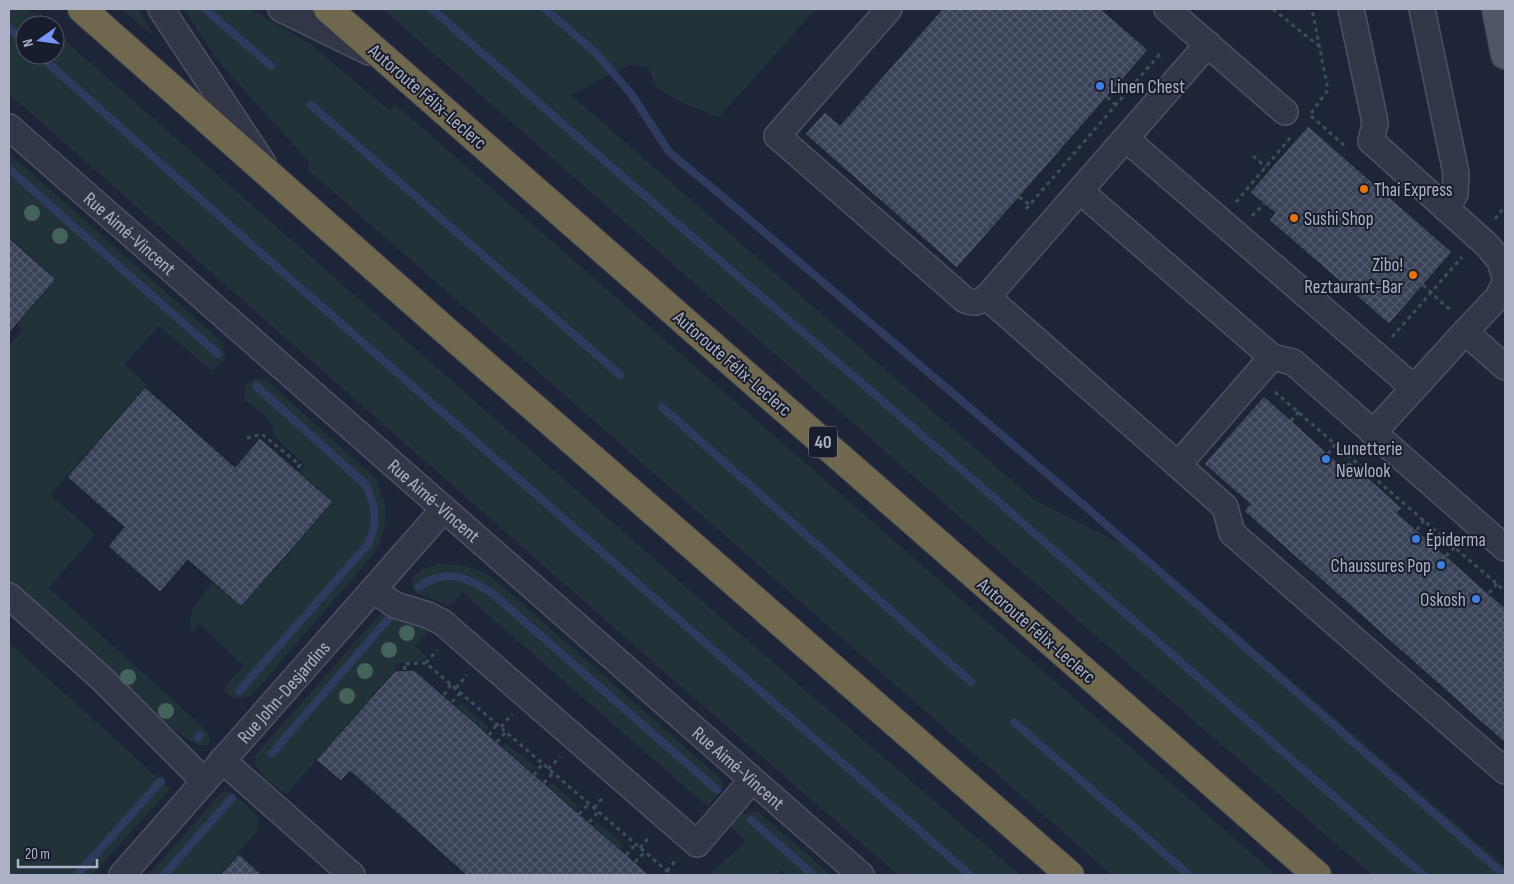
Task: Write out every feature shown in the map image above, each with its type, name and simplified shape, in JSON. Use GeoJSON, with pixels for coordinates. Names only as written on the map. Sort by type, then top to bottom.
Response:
{"type":"FeatureCollection","features":[{"type":"Feature","properties":{"kind":"highway"},"geometry":{"type":"LineString","coordinates":[[82,9],[1070,875]]}},
{"type":"Feature","properties":{"kind":"highway","name":"Autoroute Félix-Leclerc"},"geometry":{"type":"LineString","coordinates":[[328,9],[1317,875]]}},
{"type":"Feature","properties":{"kind":"main road"},"geometry":{"type":"LineString","coordinates":[[1496,9],[1505,55]]}},
{"type":"Feature","properties":{"kind":"street"},"geometry":{"type":"LineString","coordinates":[[161,9],[271,174]]}},
{"type":"Feature","properties":{"kind":"street"},"geometry":{"type":"LineString","coordinates":[[282,9],[389,62]]}},
{"type":"Feature","properties":{"kind":"street"},"geometry":{"type":"LineString","coordinates":[[890,9],[777,136],[965,300],[972,303],[980,302],[987,297],[1208,44]]}},
{"type":"Feature","properties":{"kind":"street"},"geometry":{"type":"LineString","coordinates":[[1167,9],[1285,112]]}},
{"type":"Feature","properties":{"kind":"street"},"geometry":{"type":"LineString","coordinates":[[1352,9],[1374,116],[1375,124],[1371,141],[1496,254],[1504,270],[1505,277]]}},
{"type":"Feature","properties":{"kind":"street"},"geometry":{"type":"LineString","coordinates":[[1422,9],[1456,173],[1455,194],[1446,209]]}},
{"type":"Feature","properties":{"kind":"street","name":"Rue Aimé-Vincent"},"geometry":{"type":"LineString","coordinates":[[9,127],[861,875]]}},
{"type":"Feature","properties":{"kind":"street"},"geometry":{"type":"LineString","coordinates":[[1126,139],[1414,388]]}},
{"type":"Feature","properties":{"kind":"street"},"geometry":{"type":"LineString","coordinates":[[1080,191],[1272,357],[1293,362],[1505,548]]}},
{"type":"Feature","properties":{"kind":"street"},"geometry":{"type":"LineString","coordinates":[[1374,433],[1498,298],[1505,282]]}},
{"type":"Feature","properties":{"kind":"street"},"geometry":{"type":"LineString","coordinates":[[987,297],[1225,507],[1232,532],[1505,771]]}},
{"type":"Feature","properties":{"kind":"street"},"geometry":{"type":"LineString","coordinates":[[1465,332],[1505,367]]}},
{"type":"Feature","properties":{"kind":"street"},"geometry":{"type":"LineString","coordinates":[[1178,465],[1272,357]]}},
{"type":"Feature","properties":{"kind":"street","name":"Rue John-Desjardins"},"geometry":{"type":"LineString","coordinates":[[122,875],[444,508]]}},
{"type":"Feature","properties":{"kind":"street"},"geometry":{"type":"LineString","coordinates":[[373,590],[395,605],[428,615],[442,622],[697,844],[752,780]]}},
{"type":"Feature","properties":{"kind":"street"},"geometry":{"type":"LineString","coordinates":[[9,596],[101,678],[204,781]]}},
{"type":"Feature","properties":{"kind":"street"},"geometry":{"type":"LineString","coordinates":[[222,760],[352,875]]}},
{"type":"Feature","properties":{"kind":"path"},"geometry":{"type":"LineString","coordinates":[[1273,9],[1320,48]]}},
{"type":"Feature","properties":{"kind":"path"},"geometry":{"type":"LineString","coordinates":[[1312,9],[1328,90],[1310,115],[1350,151]]}},
{"type":"Feature","properties":{"kind":"path"},"geometry":{"type":"LineString","coordinates":[[1024,212],[1159,55],[1165,60]]}},
{"type":"Feature","properties":{"kind":"path"},"geometry":{"type":"LineString","coordinates":[[1107,97],[1116,105]]}},
{"type":"Feature","properties":{"kind":"path"},"geometry":{"type":"LineString","coordinates":[[1239,209],[1234,204],[1291,137]]}},
{"type":"Feature","properties":{"kind":"path"},"geometry":{"type":"LineString","coordinates":[[1253,156],[1266,167]]}},
{"type":"Feature","properties":{"kind":"path"},"geometry":{"type":"LineString","coordinates":[[1019,197],[1030,205]]}},
{"type":"Feature","properties":{"kind":"path"},"geometry":{"type":"LineString","coordinates":[[1245,214],[1250,218],[1264,204]]}},
{"type":"Feature","properties":{"kind":"path"},"geometry":{"type":"LineString","coordinates":[[1384,333],[1391,339],[1465,253]]}},
{"type":"Feature","properties":{"kind":"path"},"geometry":{"type":"LineString","coordinates":[[1423,285],[1431,292]]}},
{"type":"Feature","properties":{"kind":"path"},"geometry":{"type":"LineString","coordinates":[[1272,389],[1505,590]]}},
{"type":"Feature","properties":{"kind":"path"},"geometry":{"type":"LineString","coordinates":[[1291,421],[1299,411]]}},
{"type":"Feature","properties":{"kind":"path"},"geometry":{"type":"LineString","coordinates":[[247,438],[262,434],[300,465],[296,470]]}},
{"type":"Feature","properties":{"kind":"path"},"geometry":{"type":"LineString","coordinates":[[1328,454],[1336,443]]}},
{"type":"Feature","properties":{"kind":"path"},"geometry":{"type":"LineString","coordinates":[[1361,471],[1364,467]]}},
{"type":"Feature","properties":{"kind":"path"},"geometry":{"type":"LineString","coordinates":[[1387,495],[1390,490]]}},
{"type":"Feature","properties":{"kind":"path"},"geometry":{"type":"LineString","coordinates":[[1416,530],[1424,520]]}},
{"type":"Feature","properties":{"kind":"path"},"geometry":{"type":"LineString","coordinates":[[1446,556],[1455,547]]}},
{"type":"Feature","properties":{"kind":"path"},"geometry":{"type":"LineString","coordinates":[[1488,594],[1497,584]]}},
{"type":"Feature","properties":{"kind":"path"},"geometry":{"type":"LineString","coordinates":[[405,670],[404,664],[426,663],[636,844],[666,871],[667,875]]}},
{"type":"Feature","properties":{"kind":"path"},"geometry":{"type":"LineString","coordinates":[[444,695],[451,684]]}},
{"type":"Feature","properties":{"kind":"path"},"geometry":{"type":"LineString","coordinates":[[452,702],[460,692]]}},
{"type":"Feature","properties":{"kind":"path"},"geometry":{"type":"LineString","coordinates":[[489,735],[497,724]]}},
{"type":"Feature","properties":{"kind":"path"},"geometry":{"type":"LineString","coordinates":[[497,742],[506,732]]}},
{"type":"Feature","properties":{"kind":"path"},"geometry":{"type":"LineString","coordinates":[[534,775],[542,763]]}},
{"type":"Feature","properties":{"kind":"path"},"geometry":{"type":"LineString","coordinates":[[544,783],[553,773]]}},
{"type":"Feature","properties":{"kind":"path"},"geometry":{"type":"LineString","coordinates":[[580,814],[588,804]]}},
{"type":"Feature","properties":{"kind":"path"},"geometry":{"type":"LineString","coordinates":[[589,822],[598,812]]}},
{"type":"Feature","properties":{"kind":"path"},"geometry":{"type":"LineString","coordinates":[[626,855],[636,844]]}},
{"type":"Feature","properties":{"kind":"path"},"geometry":{"type":"LineString","coordinates":[[635,862],[645,852]]}},
{"type":"Feature","properties":{"kind":"shaded area"},"geometry":{"type":"Polygon","coordinates":[[[9,9],[28,9],[35,15],[15,15],[15,65],[65,65],[65,41],[718,615],[1020,875],[898,875],[663,671],[9,94],[9,9]]]}},
{"type":"Feature","properties":{"kind":"shaded area"},"geometry":{"type":"Polygon","coordinates":[[[122,9],[138,9],[154,36],[124,11],[122,9]]]}},
{"type":"Feature","properties":{"kind":"shaded area"},"geometry":{"type":"Polygon","coordinates":[[[184,9],[251,9],[310,44],[390,111],[395,104],[1276,875],[1112,875],[307,169],[309,162],[217,60],[184,9]]]}},
{"type":"Feature","properties":{"kind":"shaded area"},"geometry":{"type":"Polygon","coordinates":[[[383,9],[816,9],[718,118],[673,98],[657,88],[648,67],[629,65],[571,95],[1033,499],[1156,562],[1505,867],[1505,875],[1372,875],[1012,563],[383,9]]]}},
{"type":"Feature","properties":{"kind":"shaded area"},"geometry":{"type":"Polygon","coordinates":[[[9,153],[222,342],[225,358],[212,371],[159,326],[124,364],[147,385],[50,495],[95,534],[49,588],[207,731],[211,741],[208,745],[198,745],[182,736],[131,695],[9,584],[9,346],[23,330],[17,324],[55,279],[9,238],[9,153]]]}},
{"type":"Feature","properties":{"kind":"shaded area"},"geometry":{"type":"Polygon","coordinates":[[[257,378],[265,379],[376,479],[386,507],[385,523],[380,542],[372,556],[251,696],[232,698],[224,690],[225,686],[244,666],[200,624],[192,632],[190,618],[195,606],[212,582],[241,607],[333,502],[299,472],[305,465],[274,436],[274,430],[268,420],[244,399],[246,386],[250,381],[257,378]]]}},
{"type":"Feature","properties":{"kind":"shaded area"},"geometry":{"type":"Polygon","coordinates":[[[438,564],[466,566],[492,577],[721,779],[723,787],[708,807],[462,592],[450,606],[416,593],[412,584],[412,577],[423,569],[438,564]]]}},
{"type":"Feature","properties":{"kind":"shaded area"},"geometry":{"type":"Polygon","coordinates":[[[384,613],[431,628],[415,646],[427,657],[423,661],[395,664],[395,671],[286,794],[260,772],[255,760],[256,754],[380,614],[384,613]]]}},
{"type":"Feature","properties":{"kind":"shaded area"},"geometry":{"type":"Polygon","coordinates":[[[9,643],[170,789],[92,875],[9,875],[9,643]]]}},
{"type":"Feature","properties":{"kind":"shaded area"},"geometry":{"type":"Polygon","coordinates":[[[461,703],[489,728],[485,732],[457,707],[461,703]]]}},
{"type":"Feature","properties":{"kind":"shaded area"},"geometry":{"type":"Polygon","coordinates":[[[506,743],[535,767],[531,771],[503,747],[506,743]]]}},
{"type":"Feature","properties":{"kind":"shaded area"},"geometry":{"type":"Polygon","coordinates":[[[551,782],[579,807],[576,811],[547,786],[551,782]]]}},
{"type":"Feature","properties":{"kind":"shaded area"},"geometry":{"type":"Polygon","coordinates":[[[223,791],[233,794],[244,803],[254,813],[259,822],[256,832],[220,875],[148,875],[223,791]]]}},
{"type":"Feature","properties":{"kind":"shaded area"},"geometry":{"type":"Polygon","coordinates":[[[757,811],[831,875],[787,875],[781,870],[777,875],[710,875],[746,841],[730,826],[740,815],[757,811]]]}},
{"type":"Feature","properties":{"kind":"shaded area"},"geometry":{"type":"Polygon","coordinates":[[[597,822],[624,845],[620,850],[593,826],[597,822]]]}},
{"type":"Feature","properties":{"kind":"building"},"geometry":{"type":"Polygon","coordinates":[[[942,9],[1101,9],[1148,50],[957,268],[805,134],[825,112],[840,125],[942,9]]]}},
{"type":"Feature","properties":{"kind":"building"},"geometry":{"type":"Polygon","coordinates":[[[1308,126],[1452,252],[1389,324],[1269,220],[1275,213],[1250,192],[1308,126]]]}},
{"type":"Feature","properties":{"kind":"building"},"geometry":{"type":"Polygon","coordinates":[[[9,238],[56,279],[9,333],[9,238]]]}},
{"type":"Feature","properties":{"kind":"building"},"geometry":{"type":"Polygon","coordinates":[[[145,387],[235,467],[260,438],[333,502],[241,607],[188,560],[160,592],[108,546],[124,527],[67,477],[145,387]]]}},
{"type":"Feature","properties":{"kind":"building"},"geometry":{"type":"Polygon","coordinates":[[[1264,396],[1343,467],[1349,461],[1402,508],[1397,513],[1505,608],[1505,743],[1244,511],[1250,504],[1204,464],[1264,396]]]}},
{"type":"Feature","properties":{"kind":"building"},"geometry":{"type":"Polygon","coordinates":[[[414,670],[649,875],[466,875],[350,771],[341,781],[316,760],[395,671],[414,670]]]}},
{"type":"Feature","properties":{"kind":"building"},"geometry":{"type":"Polygon","coordinates":[[[239,854],[262,875],[220,875],[239,854]]]}},
{"type":"Feature","properties":{"kind":"waterway"},"geometry":{"type":"LineString","coordinates":[[205,9],[271,66]]}},
{"type":"Feature","properties":{"kind":"waterway"},"geometry":{"type":"LineString","coordinates":[[432,9],[984,489],[1423,875]]}},
{"type":"Feature","properties":{"kind":"waterway"},"geometry":{"type":"LineString","coordinates":[[545,9],[596,53],[632,95],[669,152],[1086,507],[1504,875]]}},
{"type":"Feature","properties":{"kind":"waterway"},"geometry":{"type":"LineString","coordinates":[[9,28],[15,33]]}},
{"type":"Feature","properties":{"kind":"waterway"},"geometry":{"type":"LineString","coordinates":[[50,65],[272,263],[970,875]]}},
{"type":"Feature","properties":{"kind":"waterway"},"geometry":{"type":"LineString","coordinates":[[311,105],[620,375]]}},
{"type":"Feature","properties":{"kind":"waterway"},"geometry":{"type":"LineString","coordinates":[[9,169],[218,354]]}},
{"type":"Feature","properties":{"kind":"waterway"},"geometry":{"type":"LineString","coordinates":[[239,691],[368,544],[374,521],[374,508],[366,485],[256,386]]}},
{"type":"Feature","properties":{"kind":"waterway"},"geometry":{"type":"LineString","coordinates":[[662,407],[971,682]]}},
{"type":"Feature","properties":{"kind":"waterway"},"geometry":{"type":"LineString","coordinates":[[419,587],[438,577],[456,576],[473,582],[492,593],[717,790]]}},
{"type":"Feature","properties":{"kind":"waterway"},"geometry":{"type":"LineString","coordinates":[[272,753],[391,616]]}},
{"type":"Feature","properties":{"kind":"waterway"},"geometry":{"type":"LineString","coordinates":[[1014,722],[1189,875]]}},
{"type":"Feature","properties":{"kind":"waterway"},"geometry":{"type":"LineString","coordinates":[[77,875],[161,781]]}},
{"type":"Feature","properties":{"kind":"waterway"},"geometry":{"type":"LineString","coordinates":[[164,875],[232,798]]}},
{"type":"Feature","properties":{"kind":"waterway"},"geometry":{"type":"LineString","coordinates":[[751,820],[813,875]]}},
{"type":"Feature","properties":{"kind":"place","name":"Linen Chest"},"geometry":{"type":"Point","coordinates":[1100,86]}},
{"type":"Feature","properties":{"kind":"place","name":"Thai Express"},"geometry":{"type":"Point","coordinates":[1364,189]}},
{"type":"Feature","properties":{"kind":"place","name":"Sushi Shop"},"geometry":{"type":"Point","coordinates":[1294,218]}},
{"type":"Feature","properties":{"kind":"place","name":"Zibo! Reztaurant-Bar"},"geometry":{"type":"Point","coordinates":[1413,275]}},
{"type":"Feature","properties":{"kind":"place","name":"Lunetterie Newlook"},"geometry":{"type":"Point","coordinates":[1326,459]}},
{"type":"Feature","properties":{"kind":"place","name":"Épiderma"},"geometry":{"type":"Point","coordinates":[1416,539]}},
{"type":"Feature","properties":{"kind":"place","name":"Chaussures Pop"},"geometry":{"type":"Point","coordinates":[1441,565]}},
{"type":"Feature","properties":{"kind":"place","name":"Oskosh"},"geometry":{"type":"Point","coordinates":[1476,599]}}]}
